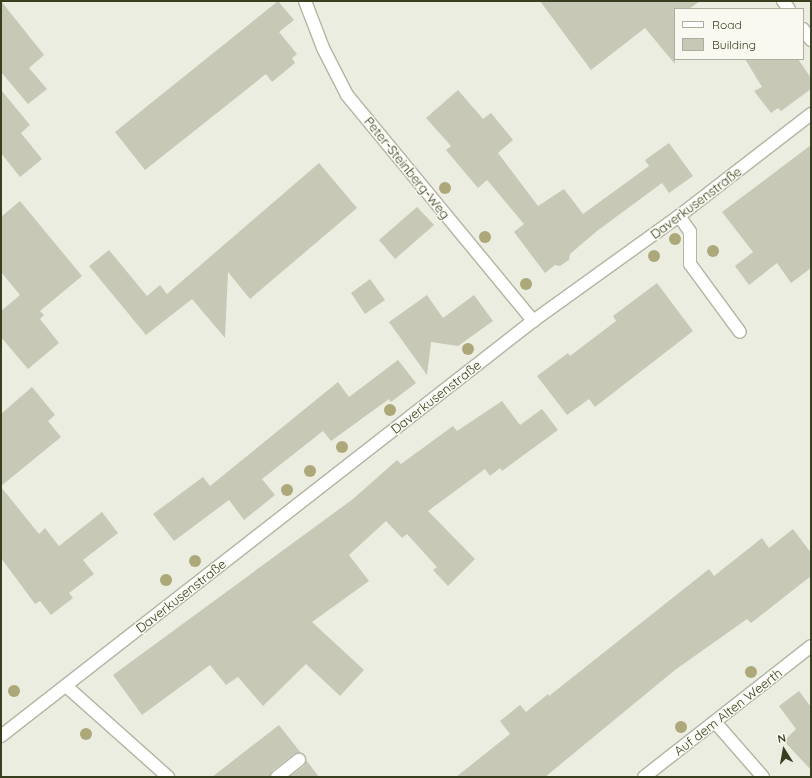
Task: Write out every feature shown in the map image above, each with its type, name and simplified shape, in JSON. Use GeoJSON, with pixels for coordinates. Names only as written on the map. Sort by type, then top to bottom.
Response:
{"type":"FeatureCollection","features":[{"type":"Feature","properties":{"kind":"street","name":"Peter-Steinberg-Weg"},"geometry":{"type":"LineString","coordinates":[[306,1],[323,48],[347,95],[533,321]]}},
{"type":"Feature","properties":{"kind":"street"},"geometry":{"type":"LineString","coordinates":[[804,30],[811,40]]}},
{"type":"Feature","properties":{"kind":"street","name":"Daverkusenstraße"},"geometry":{"type":"LineString","coordinates":[[1,736],[533,321],[679,216],[811,114]]}},
{"type":"Feature","properties":{"kind":"street"},"geometry":{"type":"LineString","coordinates":[[679,216],[690,232],[690,264],[740,332]]}},
{"type":"Feature","properties":{"kind":"street","name":"Auf dem Alten Weerth"},"geometry":{"type":"LineString","coordinates":[[644,777],[811,646]]}},
{"type":"Feature","properties":{"kind":"street"},"geometry":{"type":"LineString","coordinates":[[66,686],[168,777]]}},
{"type":"Feature","properties":{"kind":"street"},"geometry":{"type":"LineString","coordinates":[[715,722],[763,777]]}},
{"type":"Feature","properties":{"kind":"street"},"geometry":{"type":"LineString","coordinates":[[277,777],[299,760]]}},
{"type":"Feature","properties":{"kind":"building"},"geometry":{"type":"Polygon","coordinates":[[[1,1],[44,55],[29,68],[47,89],[28,104],[1,72],[1,1]]]}},
{"type":"Feature","properties":{"kind":"building"},"geometry":{"type":"Polygon","coordinates":[[[278,1],[294,20],[279,32],[297,54],[292,58],[295,63],[272,82],[266,74],[145,170],[115,132],[278,1]]]}},
{"type":"Feature","properties":{"kind":"building"},"geometry":{"type":"Polygon","coordinates":[[[540,1],[700,1],[690,8],[674,8],[675,64],[645,28],[591,70],[540,1]]]}},
{"type":"Feature","properties":{"kind":"building"},"geometry":{"type":"Polygon","coordinates":[[[746,60],[799,60],[811,78],[811,89],[781,111],[778,108],[771,113],[754,91],[762,87],[746,60]]]}},
{"type":"Feature","properties":{"kind":"building"},"geometry":{"type":"Polygon","coordinates":[[[1,90],[30,125],[21,133],[42,159],[20,177],[1,153],[1,90]]]}},
{"type":"Feature","properties":{"kind":"building"},"geometry":{"type":"Polygon","coordinates":[[[458,90],[483,119],[491,113],[513,140],[498,153],[538,206],[564,189],[583,214],[649,166],[645,160],[669,143],[693,176],[669,193],[662,183],[597,231],[570,254],[569,260],[560,266],[555,265],[545,273],[514,232],[524,224],[487,180],[478,188],[446,150],[451,146],[426,118],[458,90]]]}},
{"type":"Feature","properties":{"kind":"building"},"geometry":{"type":"Polygon","coordinates":[[[811,145],[811,268],[791,283],[777,263],[749,285],[735,266],[753,252],[722,212],[811,145]]]}},
{"type":"Feature","properties":{"kind":"building"},"geometry":{"type":"Polygon","coordinates":[[[319,163],[357,208],[250,299],[228,272],[225,338],[192,299],[146,335],[89,266],[109,250],[147,296],[160,285],[167,294],[319,163]]]}},
{"type":"Feature","properties":{"kind":"building"},"geometry":{"type":"Polygon","coordinates":[[[20,201],[82,276],[40,311],[44,315],[40,319],[59,343],[28,369],[1,337],[1,311],[20,295],[1,272],[1,217],[20,201]]]}},
{"type":"Feature","properties":{"kind":"building"},"geometry":{"type":"Polygon","coordinates":[[[417,207],[434,225],[395,259],[379,240],[417,207]]]}},
{"type":"Feature","properties":{"kind":"building"},"geometry":{"type":"Polygon","coordinates":[[[370,279],[385,300],[365,314],[351,293],[370,279]]]}},
{"type":"Feature","properties":{"kind":"building"},"geometry":{"type":"Polygon","coordinates":[[[657,283],[693,331],[595,407],[589,399],[567,415],[537,376],[568,353],[570,356],[616,321],[613,316],[657,283]]]}},
{"type":"Feature","properties":{"kind":"building"},"geometry":{"type":"Polygon","coordinates":[[[427,295],[443,318],[474,295],[493,321],[458,346],[431,342],[427,375],[389,322],[427,295]]]}},
{"type":"Feature","properties":{"kind":"building"},"geometry":{"type":"Polygon","coordinates":[[[398,360],[416,383],[391,402],[389,399],[331,441],[323,431],[262,479],[275,495],[244,520],[229,500],[174,541],[153,514],[203,477],[210,486],[338,382],[349,397],[398,360]]]}},
{"type":"Feature","properties":{"kind":"building"},"geometry":{"type":"Polygon","coordinates":[[[32,387],[55,415],[48,421],[61,437],[1,486],[1,414],[32,387]]]}},
{"type":"Feature","properties":{"kind":"building"},"geometry":{"type":"Polygon","coordinates":[[[502,401],[520,425],[542,409],[558,430],[502,471],[500,468],[490,476],[485,469],[428,511],[475,559],[448,586],[433,570],[437,567],[407,534],[402,538],[386,521],[349,555],[369,581],[312,622],[364,670],[340,696],[306,664],[263,706],[238,677],[226,685],[210,665],[142,715],[113,675],[353,499],[397,460],[401,464],[453,426],[457,431],[502,401]]]}},
{"type":"Feature","properties":{"kind":"building"},"geometry":{"type":"Polygon","coordinates":[[[1,487],[39,534],[45,528],[59,546],[102,512],[118,533],[83,560],[94,574],[69,593],[73,598],[51,615],[40,601],[35,604],[1,558],[1,487]]]}},
{"type":"Feature","properties":{"kind":"building"},"geometry":{"type":"Polygon","coordinates":[[[793,529],[811,553],[811,576],[751,623],[747,619],[675,670],[545,777],[456,777],[510,734],[500,721],[520,705],[526,712],[548,694],[549,696],[709,569],[714,576],[762,538],[769,548],[793,529]]]}},
{"type":"Feature","properties":{"kind":"building"},"geometry":{"type":"Polygon","coordinates":[[[799,691],[811,707],[811,770],[784,741],[796,729],[779,706],[799,691]]]}},
{"type":"Feature","properties":{"kind":"building"},"geometry":{"type":"Polygon","coordinates":[[[279,725],[301,753],[294,754],[272,771],[270,777],[212,777],[279,725]]]}},
{"type":"Feature","properties":{"kind":"building"},"geometry":{"type":"Polygon","coordinates":[[[306,760],[319,777],[289,777],[304,766],[306,760]]]}}]}
